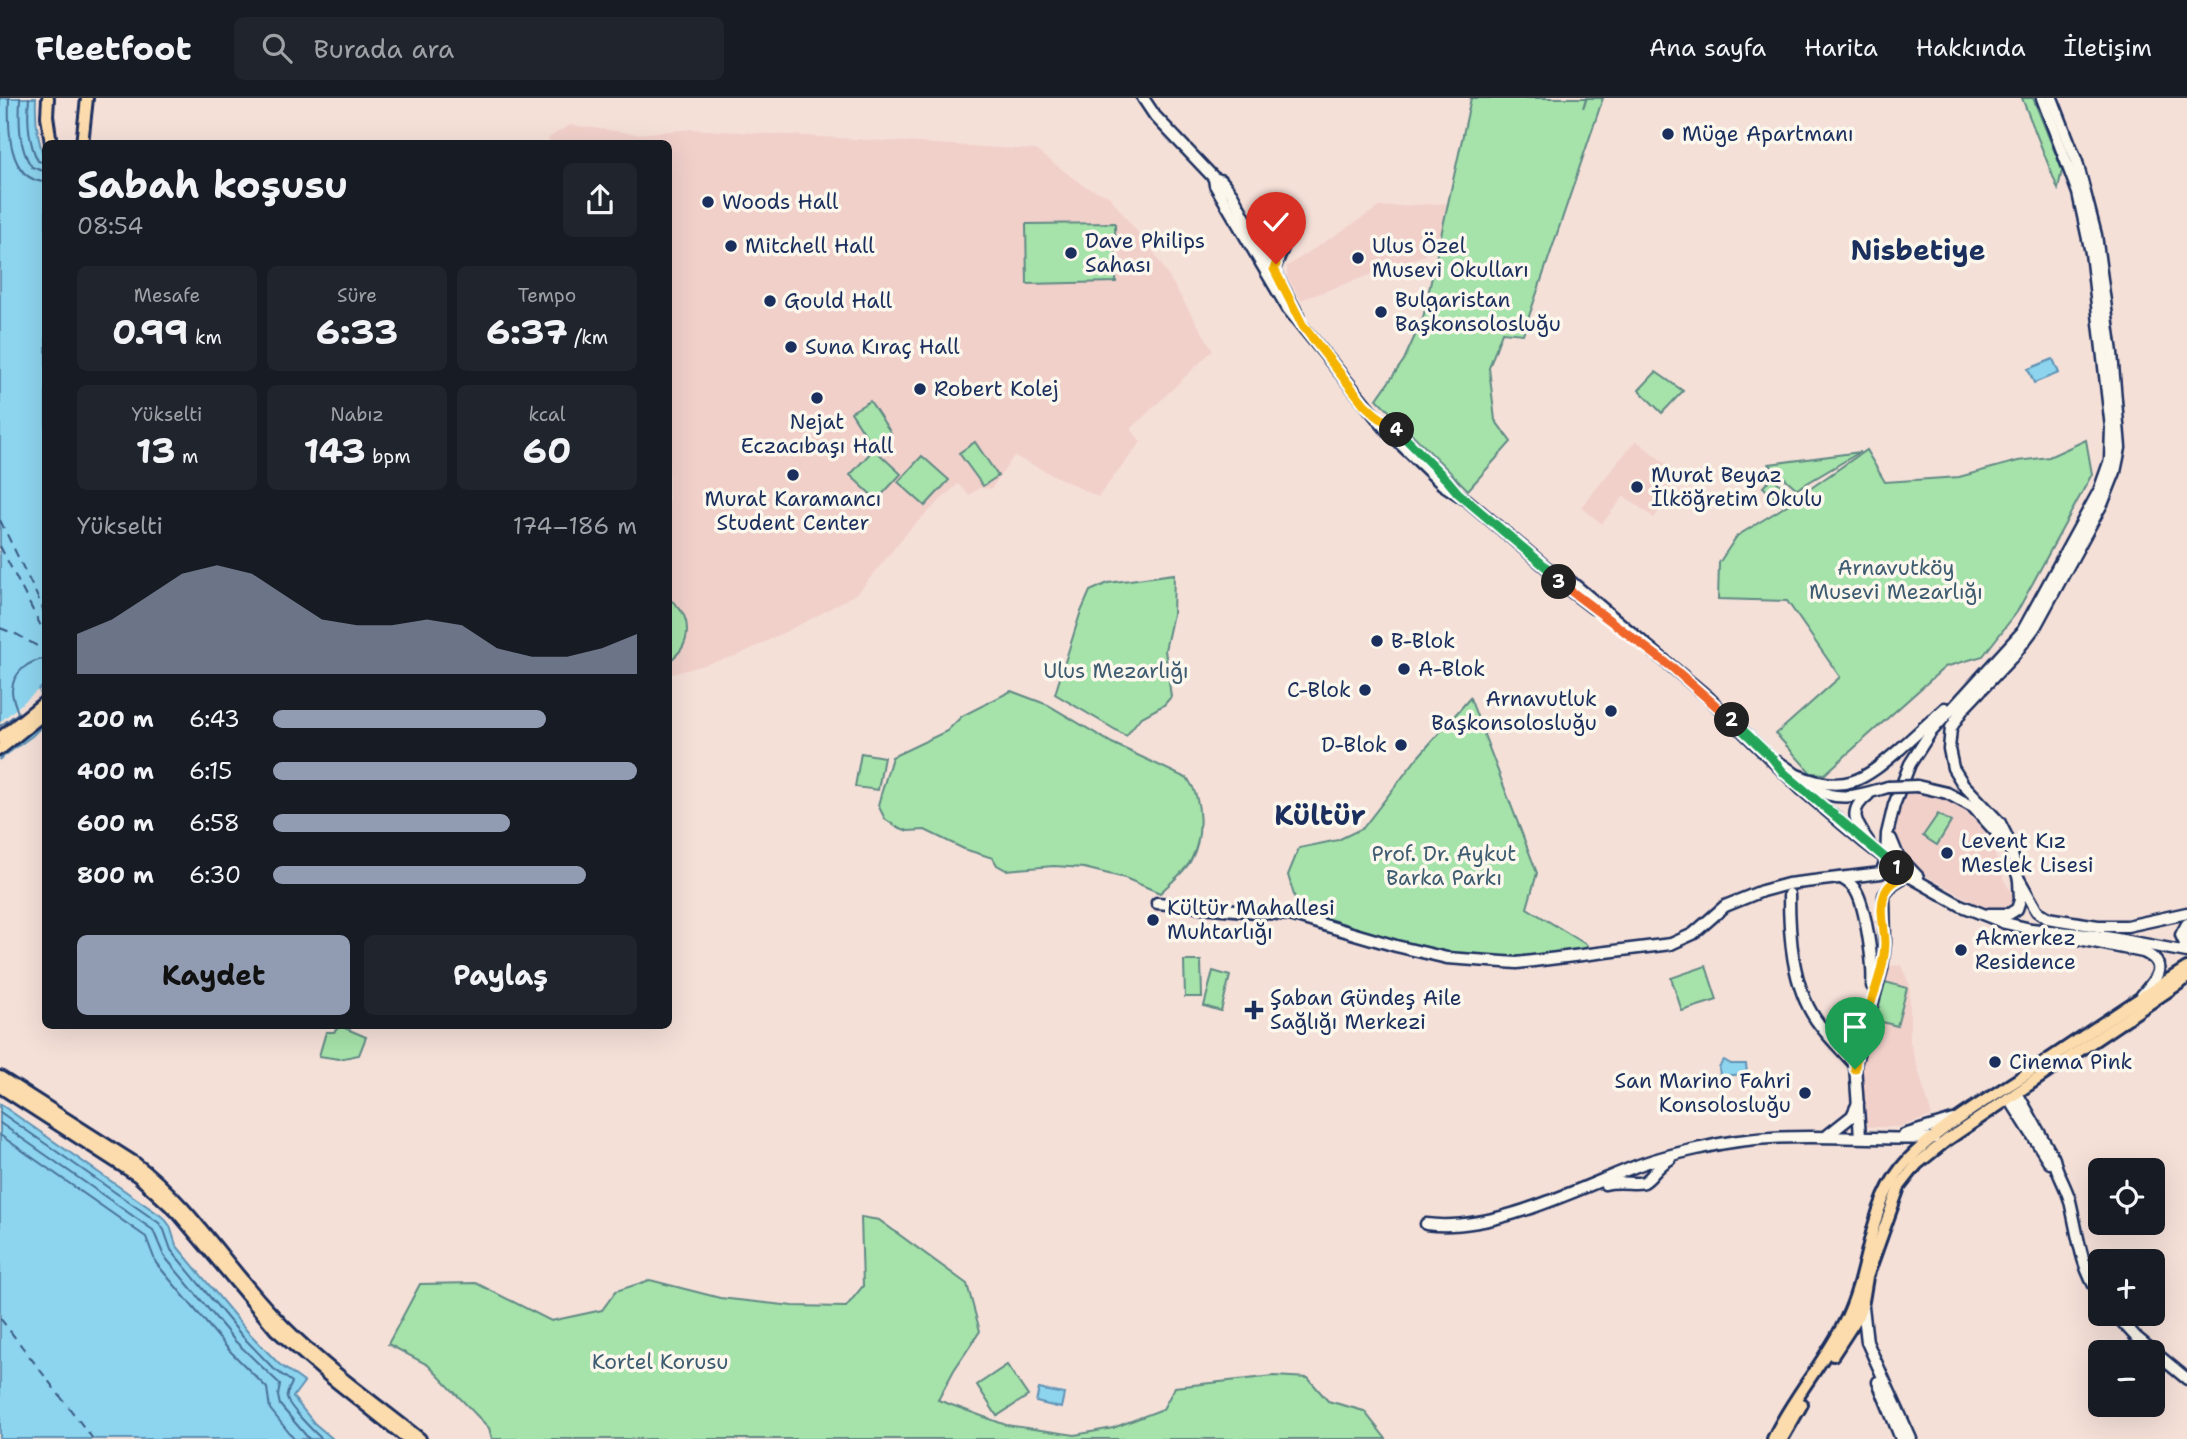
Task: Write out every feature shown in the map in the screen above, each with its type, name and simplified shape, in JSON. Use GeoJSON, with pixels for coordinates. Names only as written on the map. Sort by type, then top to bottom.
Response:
{"type":"FeatureCollection","features":[{"type":"Feature","properties":{"kind":"main road"},"geometry":{"type":"LineString","coordinates":[[48,98],[50,140]]}},
{"type":"Feature","properties":{"kind":"main road"},"geometry":{"type":"LineString","coordinates":[[82,140],[87,98]]}},
{"type":"Feature","properties":{"kind":"main road"},"geometry":{"type":"LineString","coordinates":[[1143,98],[1156,116],[1232,194],[1303,326]]}},
{"type":"Feature","properties":{"kind":"main road"},"geometry":{"type":"LineString","coordinates":[[1157,903],[1290,915],[1447,958],[1517,963],[1671,944],[1693,934],[1725,906],[1779,886],[1881,873],[1886,860],[1889,828],[1899,789],[1918,750],[1945,716],[2014,642],[2037,608],[2099,491],[2110,460],[2111,428],[2091,253],[2078,193],[2042,98]]}},
{"type":"Feature","properties":{"kind":"main road"},"geometry":{"type":"LineString","coordinates":[[2052,98],[2077,162],[2096,235],[2114,366],[2120,448],[2115,472],[2103,502],[2035,627],[2014,655],[1963,709],[1951,728],[1949,749],[1953,768],[1963,784],[2000,822],[2019,880],[2037,911],[2047,918],[2098,926],[2127,926],[2187,913]]}},
{"type":"Feature","properties":{"kind":"main road"},"geometry":{"type":"LineString","coordinates":[[1214,178],[1288,309],[1376,415],[1394,428],[1458,493],[1547,568],[1563,575],[1649,646],[1709,698],[1772,758],[1784,773],[1907,875],[1981,914],[2005,923],[2152,956],[2158,964],[2158,973],[2136,1002]]}},
{"type":"Feature","properties":{"kind":"main road"},"geometry":{"type":"LineString","coordinates":[[1264,251],[1286,241],[1274,269]]}},
{"type":"Feature","properties":{"kind":"main road"},"geometry":{"type":"LineString","coordinates":[[1262,264],[1264,251]]}},
{"type":"Feature","properties":{"kind":"main road"},"geometry":{"type":"LineString","coordinates":[[1262,264],[1274,269]]}},
{"type":"Feature","properties":{"kind":"main road"},"geometry":{"type":"LineString","coordinates":[[1797,775],[1833,785],[1843,785],[1864,778],[1973,687]]}},
{"type":"Feature","properties":{"kind":"main road"},"geometry":{"type":"LineString","coordinates":[[0,738],[42,704]]}},
{"type":"Feature","properties":{"kind":"main road"},"geometry":{"type":"LineString","coordinates":[[0,749],[42,715]]}},
{"type":"Feature","properties":{"kind":"main road"},"geometry":{"type":"LineString","coordinates":[[1772,758],[1814,789],[1832,795],[1851,797],[1888,788],[1917,786],[1947,793],[1973,807],[2008,845]]}},
{"type":"Feature","properties":{"kind":"main road"},"geometry":{"type":"LineString","coordinates":[[1872,792],[1858,804],[1855,815],[1858,827],[1872,847]]}},
{"type":"Feature","properties":{"kind":"main road"},"geometry":{"type":"LineString","coordinates":[[1889,828],[1894,849],[1920,882]]}},
{"type":"Feature","properties":{"kind":"main road"},"geometry":{"type":"LineString","coordinates":[[1860,1137],[1855,1065],[1882,968],[1885,943],[1884,895],[1894,883],[1907,875]]}},
{"type":"Feature","properties":{"kind":"main road"},"geometry":{"type":"LineString","coordinates":[[1843,879],[1856,891],[1862,909],[1873,977],[1868,1014]]}},
{"type":"Feature","properties":{"kind":"main road"},"geometry":{"type":"LineString","coordinates":[[1981,914],[2003,915],[2014,912],[2020,900],[2019,880]]}},
{"type":"Feature","properties":{"kind":"main road"},"geometry":{"type":"LineString","coordinates":[[1799,883],[1789,894],[1789,928],[1806,1001],[1820,1025],[1855,1065]]}},
{"type":"Feature","properties":{"kind":"main road"},"geometry":{"type":"LineString","coordinates":[[1779,886],[1789,894]]}},
{"type":"Feature","properties":{"kind":"main road"},"geometry":{"type":"LineString","coordinates":[[2187,924],[2181,935],[2187,950]]}},
{"type":"Feature","properties":{"kind":"main road"},"geometry":{"type":"LineString","coordinates":[[2031,929],[2061,930],[2187,950]]}},
{"type":"Feature","properties":{"kind":"main road"},"geometry":{"type":"LineString","coordinates":[[1905,1437],[1860,1335],[1854,1315],[1899,1187],[1945,1131],[1966,1115],[2010,1094],[2187,968]]}},
{"type":"Feature","properties":{"kind":"main road"},"geometry":{"type":"LineString","coordinates":[[1905,1437],[1867,1342],[1861,1297],[1877,1216],[1894,1180],[1913,1155],[1934,1138],[2010,1094],[2187,978]]}},
{"type":"Feature","properties":{"kind":"main road"},"geometry":{"type":"LineString","coordinates":[[0,1077],[135,1163],[173,1196],[186,1217],[276,1330],[408,1439]]}},
{"type":"Feature","properties":{"kind":"main road"},"geometry":{"type":"LineString","coordinates":[[0,1087],[138,1176],[186,1217],[285,1328],[420,1439]]}},
{"type":"Feature","properties":{"kind":"main road"},"geometry":{"type":"LineString","coordinates":[[2010,1094],[2046,1141],[2054,1159],[2069,1198],[2084,1266],[2088,1273]]}},
{"type":"Feature","properties":{"kind":"main road"},"geometry":{"type":"LineString","coordinates":[[1828,1135],[1852,1116],[1858,1102]]}},
{"type":"Feature","properties":{"kind":"main road"},"geometry":{"type":"LineString","coordinates":[[1897,1138],[1945,1131]]}},
{"type":"Feature","properties":{"kind":"main road"},"geometry":{"type":"LineString","coordinates":[[1426,1224],[1448,1227],[1470,1224],[1536,1205],[1636,1166],[1708,1146],[1792,1136],[1934,1138]]}},
{"type":"Feature","properties":{"kind":"main road"},"geometry":{"type":"LineString","coordinates":[[1909,1139],[1914,1144],[1913,1155]]}},
{"type":"Feature","properties":{"kind":"main road"},"geometry":{"type":"LineString","coordinates":[[1593,1185],[1630,1181],[1634,1184],[1642,1183],[1663,1162],[1683,1152]]}},
{"type":"Feature","properties":{"kind":"main road"},"geometry":{"type":"LineString","coordinates":[[1636,1166],[1646,1166],[1651,1174]]}},
{"type":"Feature","properties":{"kind":"main road"},"geometry":{"type":"LineString","coordinates":[[1630,1181],[1629,1175],[1636,1166]]}},
{"type":"Feature","properties":{"kind":"main road"},"geometry":{"type":"LineString","coordinates":[[1773,1439],[1861,1297]]}},
{"type":"Feature","properties":{"kind":"main road"},"geometry":{"type":"LineString","coordinates":[[1782,1439],[1798,1409],[1855,1323]]}},
{"type":"Feature","properties":{"kind":"main road"},"geometry":{"type":"LineString","coordinates":[[2126,1326],[2187,1379]]}},
{"type":"Feature","properties":{"kind":"main road"},"geometry":{"type":"LineString","coordinates":[[1848,1333],[1860,1335]]}},
{"type":"Feature","properties":{"kind":"shaded area","name":"Robert Kolej"},"geometry":{"type":"Polygon","coordinates":[[[570,125],[637,134],[691,129],[1036,150],[1084,186],[1109,196],[1155,254],[1213,350],[1131,429],[1141,442],[1098,497],[1014,456],[991,489],[980,488],[969,495],[958,484],[910,529],[859,592],[739,655],[672,674],[672,140],[548,138],[570,125]]]}},
{"type":"Feature","properties":{"kind":"shaded area","name":"Ulus Özel Musevi Okulları"},"geometry":{"type":"Polygon","coordinates":[[[1448,203],[1439,250],[1301,300],[1287,277],[1287,266],[1379,207],[1448,203]]]}},
{"type":"Feature","properties":{"kind":"shaded area","name":"Murat Beyaz İlköğretim Okulu"},"geometry":{"type":"Polygon","coordinates":[[[1636,440],[1684,479],[1654,518],[1624,496],[1602,524],[1581,507],[1636,440]]]}},
{"type":"Feature","properties":{"kind":"shaded area","name":"Levent Kız Meslek Lisesi"},"geometry":{"type":"Polygon","coordinates":[[[1918,791],[1942,797],[1977,819],[1988,835],[2005,882],[2011,891],[2014,906],[2011,909],[1988,910],[1924,875],[1906,861],[1894,843],[1893,834],[1905,792],[1918,791]]]}},
{"type":"Feature","properties":{"kind":"shaded area"},"geometry":{"type":"Polygon","coordinates":[[[1901,965],[1910,986],[1910,1042],[1932,1116],[1899,1127],[1864,1127],[1859,1072],[1887,966],[1901,965]]]}},
{"type":"Feature","properties":{"kind":"green space"},"geometry":{"type":"Polygon","coordinates":[[[1471,98],[1586,98],[1583,108],[1587,98],[1603,98],[1523,334],[1502,332],[1489,368],[1495,420],[1511,442],[1468,490],[1377,399],[1404,360],[1423,318],[1471,98]]]}},
{"type":"Feature","properties":{"kind":"green space"},"geometry":{"type":"Polygon","coordinates":[[[2022,98],[2033,98],[2062,170],[2058,189],[2022,98]]]}},
{"type":"Feature","properties":{"kind":"green space","name":"Dave Philips Sahası"},"geometry":{"type":"Polygon","coordinates":[[[1115,223],[1116,282],[1027,284],[1026,224],[1115,223]]]}},
{"type":"Feature","properties":{"kind":"green space"},"geometry":{"type":"Polygon","coordinates":[[[1656,372],[1683,391],[1662,413],[1639,390],[1656,372]]]}},
{"type":"Feature","properties":{"kind":"green space"},"geometry":{"type":"Polygon","coordinates":[[[870,401],[891,433],[872,445],[851,412],[870,401]]]}},
{"type":"Feature","properties":{"kind":"green space","name":"Arnavutköy Musevi Mezarlığı"},"geometry":{"type":"Polygon","coordinates":[[[2086,440],[2092,474],[2017,612],[1983,656],[1945,667],[1825,774],[1811,773],[1776,734],[1840,677],[1787,601],[1718,599],[1719,563],[1737,536],[1866,450],[1885,482],[1959,477],[2018,461],[2049,457],[2086,440]]]}},
{"type":"Feature","properties":{"kind":"green space"},"geometry":{"type":"Polygon","coordinates":[[[975,442],[998,476],[983,486],[959,453],[975,442]]]}},
{"type":"Feature","properties":{"kind":"green space"},"geometry":{"type":"Polygon","coordinates":[[[874,449],[901,474],[877,500],[850,475],[874,449]]]}},
{"type":"Feature","properties":{"kind":"green space"},"geometry":{"type":"Polygon","coordinates":[[[1860,452],[1797,489],[1769,464],[1860,452]]]}},
{"type":"Feature","properties":{"kind":"green space"},"geometry":{"type":"Polygon","coordinates":[[[922,456],[949,480],[925,506],[898,482],[922,456]]]}},
{"type":"Feature","properties":{"kind":"green space"},"geometry":{"type":"Polygon","coordinates":[[[1772,477],[1792,495],[1782,505],[1763,487],[1772,477]]]}},
{"type":"Feature","properties":{"kind":"green space","name":"Ulus Mezarlığı"},"geometry":{"type":"Polygon","coordinates":[[[1174,574],[1173,614],[1165,650],[1171,697],[1164,705],[1140,718],[1126,736],[1055,694],[1090,591],[1108,583],[1174,574]]]}},
{"type":"Feature","properties":{"kind":"green space"},"geometry":{"type":"Polygon","coordinates":[[[672,602],[682,613],[687,630],[686,639],[672,658],[672,602]]]}},
{"type":"Feature","properties":{"kind":"green space"},"geometry":{"type":"Polygon","coordinates":[[[1011,691],[1048,705],[1112,743],[1188,779],[1199,808],[1198,841],[1188,864],[1160,893],[1125,878],[1084,868],[1054,866],[1006,870],[997,865],[993,858],[964,849],[925,830],[908,831],[885,819],[878,805],[892,757],[947,731],[962,716],[1011,691]]]}},
{"type":"Feature","properties":{"kind":"green space","name":"Prof. Dr. Aykut Barka Parkı"},"geometry":{"type":"Polygon","coordinates":[[[1470,698],[1537,873],[1527,908],[1587,945],[1587,952],[1507,957],[1469,956],[1422,949],[1298,909],[1288,875],[1299,848],[1338,840],[1363,828],[1418,757],[1470,698]]]}},
{"type":"Feature","properties":{"kind":"green space"},"geometry":{"type":"Polygon","coordinates":[[[861,753],[884,757],[878,790],[855,787],[861,753]]]}},
{"type":"Feature","properties":{"kind":"green space"},"geometry":{"type":"Polygon","coordinates":[[[1938,814],[1951,822],[1937,845],[1923,836],[1938,814]]]}},
{"type":"Feature","properties":{"kind":"green space"},"geometry":{"type":"Polygon","coordinates":[[[1184,961],[1201,961],[1202,997],[1185,997],[1184,961]]]}},
{"type":"Feature","properties":{"kind":"green space"},"geometry":{"type":"Polygon","coordinates":[[[1706,966],[1717,1000],[1682,1011],[1671,978],[1706,966]]]}},
{"type":"Feature","properties":{"kind":"green space"},"geometry":{"type":"Polygon","coordinates":[[[1213,971],[1230,976],[1221,1011],[1204,1006],[1213,971]]]}},
{"type":"Feature","properties":{"kind":"green space"},"geometry":{"type":"Polygon","coordinates":[[[1885,982],[1907,988],[1897,1026],[1875,1020],[1885,982]]]}},
{"type":"Feature","properties":{"kind":"green space"},"geometry":{"type":"Polygon","coordinates":[[[337,1029],[347,1029],[366,1037],[359,1055],[339,1059],[319,1056],[326,1032],[334,1032],[337,1029]]]}},
{"type":"Feature","properties":{"kind":"green space","name":"Kortel Korusu"},"geometry":{"type":"Polygon","coordinates":[[[861,1217],[879,1220],[967,1284],[980,1331],[938,1400],[1006,1425],[1075,1435],[1113,1428],[1163,1409],[1175,1387],[1274,1376],[1308,1378],[1328,1401],[1364,1411],[1386,1439],[492,1439],[489,1428],[428,1365],[388,1344],[420,1284],[476,1283],[551,1321],[602,1310],[616,1291],[650,1280],[720,1298],[793,1306],[846,1307],[863,1286],[861,1217]]]}},
{"type":"Feature","properties":{"kind":"green space"},"geometry":{"type":"Polygon","coordinates":[[[1007,1365],[1028,1396],[997,1416],[977,1385],[1007,1365]]]}},
{"type":"Feature","properties":{"kind":"water"},"geometry":{"type":"Polygon","coordinates":[[[0,98],[36,98],[37,131],[42,152],[42,687],[38,690],[42,701],[42,726],[0,759],[0,98]]]}},
{"type":"Feature","properties":{"kind":"water"},"geometry":{"type":"Polygon","coordinates":[[[2053,359],[2059,373],[2034,383],[2028,369],[2053,359]]]}},
{"type":"Feature","properties":{"kind":"water"},"geometry":{"type":"Polygon","coordinates":[[[1724,1060],[1731,1064],[1746,1064],[1747,1074],[1720,1076],[1719,1067],[1724,1060]]]}},
{"type":"Feature","properties":{"kind":"water"},"geometry":{"type":"Polygon","coordinates":[[[0,1104],[164,1218],[170,1226],[176,1245],[248,1332],[279,1364],[304,1382],[293,1397],[314,1423],[333,1439],[0,1439],[0,1104]]]}},
{"type":"Feature","properties":{"kind":"water"},"geometry":{"type":"Polygon","coordinates":[[[1039,1389],[1064,1394],[1061,1408],[1036,1402],[1039,1389]]]}},
{"type":"Feature","properties":{"kind":"pier"},"geometry":{"type":"Polygon","coordinates":[[[38,690],[42,701],[42,722],[0,757],[0,722],[38,690]]]}},
{"type":"Feature","properties":{"kind":"ferry route"},"geometry":{"type":"LineString","coordinates":[[0,520],[42,606]]}},
{"type":"Feature","properties":{"kind":"ferry route"},"geometry":{"type":"LineString","coordinates":[[0,546],[42,628]]}},
{"type":"Feature","properties":{"kind":"ferry route"},"geometry":{"type":"LineString","coordinates":[[0,628],[42,649]]}},
{"type":"Feature","properties":{"kind":"ferry route"},"geometry":{"type":"LineString","coordinates":[[0,1318],[93,1439]]}},
{"type":"Feature","properties":{"kind":"place","name":"Müge Apartmanı"},"geometry":{"type":"Point","coordinates":[1668,134]}},
{"type":"Feature","properties":{"kind":"place","name":"Woods Hall"},"geometry":{"type":"Point","coordinates":[708,202]}},
{"type":"Feature","properties":{"kind":"place","name":"Mitchell Hall"},"geometry":{"type":"Point","coordinates":[731,246]}},
{"type":"Feature","properties":{"kind":"place","name":"Dave Philips Sahası"},"geometry":{"type":"Point","coordinates":[1071,253]}},
{"type":"Feature","properties":{"kind":"place","name":"Ulus Özel Musevi Okulları"},"geometry":{"type":"Point","coordinates":[1358,258]}},
{"type":"Feature","properties":{"kind":"place","name":"Gould Hall"},"geometry":{"type":"Point","coordinates":[770,301]}},
{"type":"Feature","properties":{"kind":"place","name":"Bulgaristan Başkonsolosluğu"},"geometry":{"type":"Point","coordinates":[1381,312]}},
{"type":"Feature","properties":{"kind":"place","name":"Suna Kıraç Hall"},"geometry":{"type":"Point","coordinates":[791,347]}},
{"type":"Feature","properties":{"kind":"place","name":"Robert Kolej"},"geometry":{"type":"Point","coordinates":[920,389]}},
{"type":"Feature","properties":{"kind":"place","name":"Nejat Eczacıbaşı Hall"},"geometry":{"type":"Point","coordinates":[817,398]}},
{"type":"Feature","properties":{"kind":"place","name":"Murat Karamancı Student Center"},"geometry":{"type":"Point","coordinates":[793,475]}},
{"type":"Feature","properties":{"kind":"place","name":"Murat Beyaz İlköğretim Okulu"},"geometry":{"type":"Point","coordinates":[1637,487]}},
{"type":"Feature","properties":{"kind":"place","name":"B-Blok"},"geometry":{"type":"Point","coordinates":[1377,641]}},
{"type":"Feature","properties":{"kind":"place","name":"A-Blok"},"geometry":{"type":"Point","coordinates":[1404,669]}},
{"type":"Feature","properties":{"kind":"place","name":"C-Blok"},"geometry":{"type":"Point","coordinates":[1365,690]}},
{"type":"Feature","properties":{"kind":"place","name":"Arnavutluk Başkonsolosluğu"},"geometry":{"type":"Point","coordinates":[1611,711]}},
{"type":"Feature","properties":{"kind":"place","name":"D-Blok"},"geometry":{"type":"Point","coordinates":[1401,745]}},
{"type":"Feature","properties":{"kind":"place","name":"Levent Kız Meslek Lisesi"},"geometry":{"type":"Point","coordinates":[1947,853]}},
{"type":"Feature","properties":{"kind":"place","name":"Kültür Mahallesi Muhtarlığı"},"geometry":{"type":"Point","coordinates":[1153,920]}},
{"type":"Feature","properties":{"kind":"place","name":"Akmerkez Residence"},"geometry":{"type":"Point","coordinates":[1961,950]}},
{"type":"Feature","properties":{"kind":"place","name":"Şaban Gündeş Aile Sağlığı Merkezi"},"geometry":{"type":"Point","coordinates":[1254,1010]}},
{"type":"Feature","properties":{"kind":"place","name":"Cinema Pink"},"geometry":{"type":"Point","coordinates":[1995,1062]}},
{"type":"Feature","properties":{"kind":"place","name":"San Marino Fahri Konsolosluğu"},"geometry":{"type":"Point","coordinates":[1805,1093]}},
{"type":"Feature","properties":{"kind":"district","name":"Nisbetiye"},"geometry":{"type":"Point","coordinates":[1918,250]}},
{"type":"Feature","properties":{"kind":"district","name":"Kültür"},"geometry":{"type":"Point","coordinates":[1320,815]}},
{"type":"Feature","properties":{"kind":"route"},"geometry":{"type":"LineString","coordinates":[[1276,264],[1274,269],[1303,326],[1364,404],[1394,428],[1458,493],[1547,568],[1559,582],[1692,683],[1756,742],[1784,773],[1907,875],[1900,877],[1884,895],[1885,943],[1882,968],[1855,1069]]}}]}
